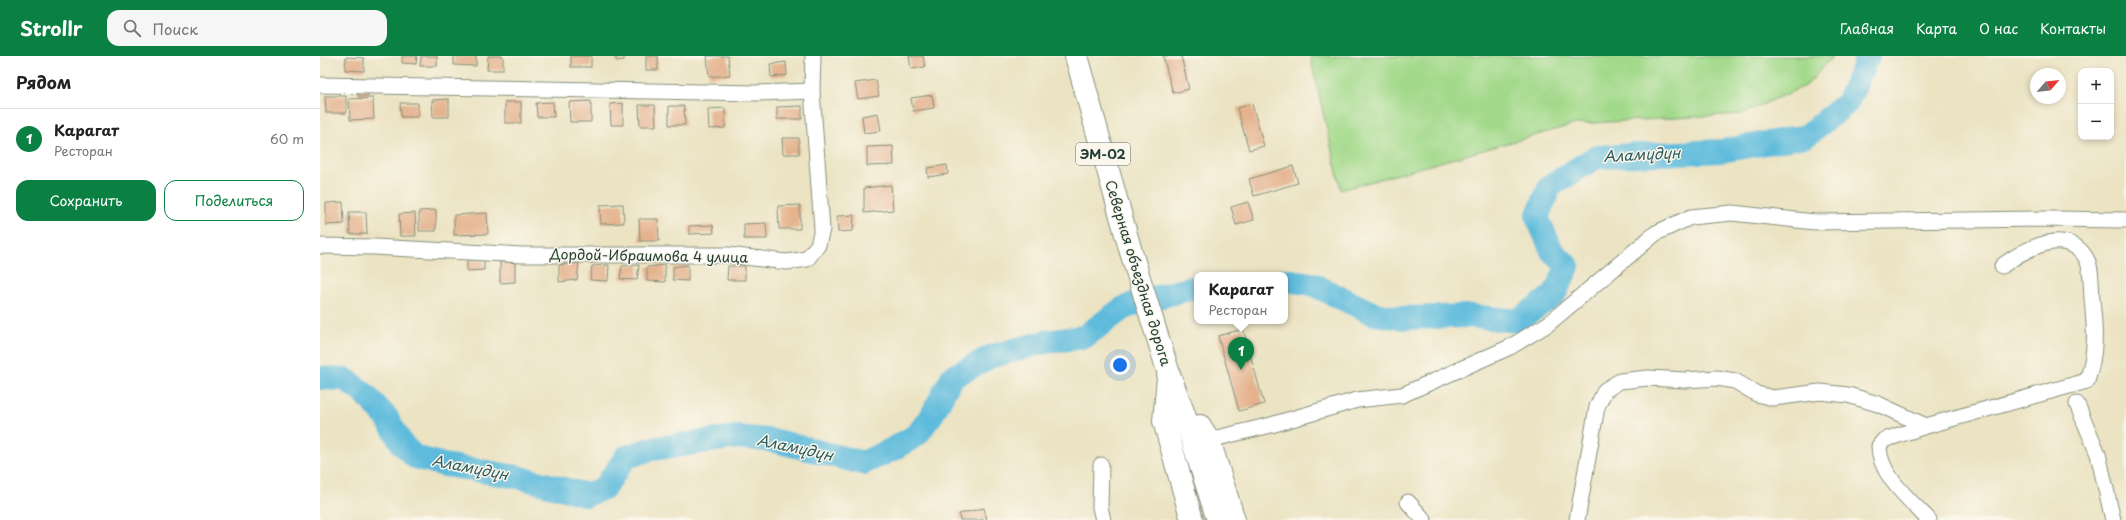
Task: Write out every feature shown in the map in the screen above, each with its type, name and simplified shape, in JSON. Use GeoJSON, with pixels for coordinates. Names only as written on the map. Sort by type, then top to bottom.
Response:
{"type":"FeatureCollection","features":[{"type":"Feature","properties":{"kind":"highway","name":"Северная объездная дорога"},"geometry":{"type":"LineString","coordinates":[[1076,56],[1131,252],[1166,367],[1184,414],[1218,520]]}},
{"type":"Feature","properties":{"kind":"highway","name":"Северная объездная дорога"},"geometry":{"type":"LineString","coordinates":[[1166,367],[1173,417],[1205,520]]}},
{"type":"Feature","properties":{"kind":"highway"},"geometry":{"type":"LineString","coordinates":[[1166,367],[1209,440],[1234,520]]}},
{"type":"Feature","properties":{"kind":"highway"},"geometry":{"type":"LineString","coordinates":[[1166,367],[1164,420],[1192,520]]}},
{"type":"Feature","properties":{"kind":"street","name":"Дордой-Ибраимова 4 улица"},"geometry":{"type":"LineString","coordinates":[[320,246],[374,247],[523,255],[728,255],[787,262],[807,259],[818,245],[822,229],[812,92],[813,56]]}},
{"type":"Feature","properties":{"kind":"street"},"geometry":{"type":"LineString","coordinates":[[320,85],[812,92]]}},
{"type":"Feature","properties":{"kind":"street"},"geometry":{"type":"LineString","coordinates":[[1209,440],[1271,425],[1357,400],[1402,395],[1510,347],[1548,324],[1656,233],[1691,217],[1732,213],[1815,222],[2048,219],[2126,220]]}},
{"type":"Feature","properties":{"kind":"street"},"geometry":{"type":"LineString","coordinates":[[1929,520],[1890,478],[1879,454],[1879,446],[1884,440],[1926,426],[2088,380],[2094,359],[2096,336],[2088,264],[2081,251],[2073,244],[2059,241],[2016,255],[2002,266]]}},
{"type":"Feature","properties":{"kind":"street"},"geometry":{"type":"LineString","coordinates":[[1577,520],[1596,407],[1605,390],[1620,381],[1648,378],[1685,380],[1717,378],[1734,381],[1757,394],[1773,398],[1820,392],[1848,395],[1878,404],[1926,426]]}},
{"type":"Feature","properties":{"kind":"street"},"geometry":{"type":"LineString","coordinates":[[2077,404],[2098,454],[2113,520]]}},
{"type":"Feature","properties":{"kind":"street"},"geometry":{"type":"LineString","coordinates":[[1101,465],[1100,507],[1103,520]]}},
{"type":"Feature","properties":{"kind":"street"},"geometry":{"type":"LineString","coordinates":[[1408,502],[1424,520]]}},
{"type":"Feature","properties":{"kind":"green space"},"geometry":{"type":"Polygon","coordinates":[[[1310,56],[1833,56],[1807,85],[1741,114],[1576,124],[1341,190],[1310,56]]]}},
{"type":"Feature","properties":{"kind":"building"},"geometry":{"type":"Polygon","coordinates":[[[402,56],[417,56],[416,64],[402,63],[402,56]]]}},
{"type":"Feature","properties":{"kind":"building"},"geometry":{"type":"Polygon","coordinates":[[[421,56],[437,56],[437,66],[420,66],[421,56]]]}},
{"type":"Feature","properties":{"kind":"building"},"geometry":{"type":"Polygon","coordinates":[[[454,56],[476,56],[476,66],[454,65],[454,56]]]}},
{"type":"Feature","properties":{"kind":"building"},"geometry":{"type":"Polygon","coordinates":[[[488,56],[503,56],[503,70],[487,70],[488,56]]]}},
{"type":"Feature","properties":{"kind":"building"},"geometry":{"type":"Polygon","coordinates":[[[571,56],[591,56],[591,67],[571,67],[571,56]]]}},
{"type":"Feature","properties":{"kind":"building"},"geometry":{"type":"Polygon","coordinates":[[[616,56],[624,56],[624,60],[616,61],[616,56]]]}},
{"type":"Feature","properties":{"kind":"building"},"geometry":{"type":"Polygon","coordinates":[[[646,56],[658,56],[658,70],[646,70],[646,56]]]}},
{"type":"Feature","properties":{"kind":"building"},"geometry":{"type":"Polygon","coordinates":[[[707,56],[728,56],[730,75],[709,77],[707,56]]]}},
{"type":"Feature","properties":{"kind":"building"},"geometry":{"type":"Polygon","coordinates":[[[909,56],[923,56],[925,67],[911,69],[909,56]]]}},
{"type":"Feature","properties":{"kind":"building"},"geometry":{"type":"Polygon","coordinates":[[[1163,56],[1181,56],[1189,89],[1173,93],[1163,56]]]}},
{"type":"Feature","properties":{"kind":"building"},"geometry":{"type":"Polygon","coordinates":[[[346,57],[364,58],[364,71],[345,70],[346,57]]]}},
{"type":"Feature","properties":{"kind":"building"},"geometry":{"type":"Polygon","coordinates":[[[786,62],[787,75],[771,77],[770,64],[786,62]]]}},
{"type":"Feature","properties":{"kind":"building"},"geometry":{"type":"Polygon","coordinates":[[[876,80],[879,96],[858,99],[855,83],[876,80]]]}},
{"type":"Feature","properties":{"kind":"building"},"geometry":{"type":"Polygon","coordinates":[[[358,89],[367,89],[368,96],[358,96],[358,89]]]}},
{"type":"Feature","properties":{"kind":"building"},"geometry":{"type":"Polygon","coordinates":[[[932,95],[934,108],[913,111],[911,98],[932,95]]]}},
{"type":"Feature","properties":{"kind":"building"},"geometry":{"type":"Polygon","coordinates":[[[325,96],[346,96],[346,113],[326,113],[325,96]]]}},
{"type":"Feature","properties":{"kind":"building"},"geometry":{"type":"Polygon","coordinates":[[[373,98],[374,119],[350,120],[349,99],[373,98]]]}},
{"type":"Feature","properties":{"kind":"building"},"geometry":{"type":"Polygon","coordinates":[[[449,99],[449,117],[433,117],[432,100],[449,99]]]}},
{"type":"Feature","properties":{"kind":"building"},"geometry":{"type":"Polygon","coordinates":[[[591,101],[591,122],[570,122],[569,102],[591,101]]]}},
{"type":"Feature","properties":{"kind":"building"},"geometry":{"type":"Polygon","coordinates":[[[505,102],[521,102],[521,123],[505,123],[505,102]]]}},
{"type":"Feature","properties":{"kind":"building"},"geometry":{"type":"Polygon","coordinates":[[[553,102],[554,117],[537,117],[536,103],[553,102]]]}},
{"type":"Feature","properties":{"kind":"building"},"geometry":{"type":"Polygon","coordinates":[[[400,103],[418,103],[418,117],[401,117],[400,103]]]}},
{"type":"Feature","properties":{"kind":"building"},"geometry":{"type":"Polygon","coordinates":[[[623,103],[623,125],[611,125],[610,104],[623,103]]]}},
{"type":"Feature","properties":{"kind":"building"},"geometry":{"type":"Polygon","coordinates":[[[1252,104],[1264,146],[1249,150],[1237,108],[1252,104]]]}},
{"type":"Feature","properties":{"kind":"building"},"geometry":{"type":"Polygon","coordinates":[[[639,105],[655,105],[656,126],[640,126],[639,105]]]}},
{"type":"Feature","properties":{"kind":"building"},"geometry":{"type":"Polygon","coordinates":[[[669,106],[684,106],[685,125],[669,125],[669,106]]]}},
{"type":"Feature","properties":{"kind":"building"},"geometry":{"type":"Polygon","coordinates":[[[802,106],[802,119],[777,119],[777,107],[802,106]]]}},
{"type":"Feature","properties":{"kind":"building"},"geometry":{"type":"Polygon","coordinates":[[[725,108],[725,128],[709,129],[708,109],[725,108]]]}},
{"type":"Feature","properties":{"kind":"building"},"geometry":{"type":"Polygon","coordinates":[[[878,113],[881,131],[864,133],[862,116],[878,113]]]}},
{"type":"Feature","properties":{"kind":"building"},"geometry":{"type":"Polygon","coordinates":[[[782,138],[799,138],[799,154],[783,154],[782,138]]]}},
{"type":"Feature","properties":{"kind":"building"},"geometry":{"type":"Polygon","coordinates":[[[893,146],[894,165],[867,166],[867,147],[893,146]]]}},
{"type":"Feature","properties":{"kind":"building"},"geometry":{"type":"Polygon","coordinates":[[[947,165],[948,174],[928,177],[927,168],[947,165]]]}},
{"type":"Feature","properties":{"kind":"building"},"geometry":{"type":"Polygon","coordinates":[[[1293,166],[1298,183],[1254,196],[1249,179],[1293,166]]]}},
{"type":"Feature","properties":{"kind":"building"},"geometry":{"type":"Polygon","coordinates":[[[891,185],[893,210],[864,213],[864,188],[891,185]]]}},
{"type":"Feature","properties":{"kind":"building"},"geometry":{"type":"Polygon","coordinates":[[[343,202],[344,224],[326,225],[326,203],[343,202]]]}},
{"type":"Feature","properties":{"kind":"building"},"geometry":{"type":"Polygon","coordinates":[[[1248,202],[1254,220],[1236,225],[1231,207],[1248,202]]]}},
{"type":"Feature","properties":{"kind":"building"},"geometry":{"type":"Polygon","coordinates":[[[623,204],[624,223],[601,224],[600,205],[623,204]]]}},
{"type":"Feature","properties":{"kind":"building"},"geometry":{"type":"Polygon","coordinates":[[[800,205],[800,229],[779,229],[778,206],[800,205]]]}},
{"type":"Feature","properties":{"kind":"building"},"geometry":{"type":"Polygon","coordinates":[[[436,210],[436,231],[419,231],[419,211],[436,210]]]}},
{"type":"Feature","properties":{"kind":"building"},"geometry":{"type":"Polygon","coordinates":[[[349,212],[366,212],[367,234],[350,234],[349,212]]]}},
{"type":"Feature","properties":{"kind":"building"},"geometry":{"type":"Polygon","coordinates":[[[415,213],[416,236],[400,236],[399,214],[415,213]]]}},
{"type":"Feature","properties":{"kind":"building"},"geometry":{"type":"Polygon","coordinates":[[[487,213],[488,234],[454,235],[454,215],[487,213]]]}},
{"type":"Feature","properties":{"kind":"building"},"geometry":{"type":"Polygon","coordinates":[[[854,215],[853,231],[838,232],[837,216],[854,215]]]}},
{"type":"Feature","properties":{"kind":"building"},"geometry":{"type":"Polygon","coordinates":[[[639,219],[658,219],[659,241],[640,241],[639,219]]]}},
{"type":"Feature","properties":{"kind":"building"},"geometry":{"type":"Polygon","coordinates":[[[766,223],[767,239],[744,239],[744,224],[766,223]]]}},
{"type":"Feature","properties":{"kind":"building"},"geometry":{"type":"Polygon","coordinates":[[[713,225],[714,233],[689,234],[689,226],[713,225]]]}},
{"type":"Feature","properties":{"kind":"building"},"geometry":{"type":"Polygon","coordinates":[[[467,260],[484,260],[484,270],[467,271],[467,260]]]}},
{"type":"Feature","properties":{"kind":"building"},"geometry":{"type":"Polygon","coordinates":[[[500,262],[515,262],[515,282],[500,283],[500,262]]]}},
{"type":"Feature","properties":{"kind":"building"},"geometry":{"type":"Polygon","coordinates":[[[579,263],[577,280],[559,282],[559,265],[579,263]]]}},
{"type":"Feature","properties":{"kind":"building"},"geometry":{"type":"Polygon","coordinates":[[[609,265],[608,281],[590,280],[592,266],[609,265]]]}},
{"type":"Feature","properties":{"kind":"building"},"geometry":{"type":"Polygon","coordinates":[[[639,265],[637,280],[620,279],[622,266],[639,265]]]}},
{"type":"Feature","properties":{"kind":"building"},"geometry":{"type":"Polygon","coordinates":[[[665,265],[665,282],[647,281],[647,267],[665,265]]]}},
{"type":"Feature","properties":{"kind":"building"},"geometry":{"type":"Polygon","coordinates":[[[688,265],[688,281],[673,280],[673,267],[688,265]]]}},
{"type":"Feature","properties":{"kind":"building"},"geometry":{"type":"Polygon","coordinates":[[[728,266],[745,266],[745,280],[727,280],[728,266]]]}},
{"type":"Feature","properties":{"kind":"building"},"geometry":{"type":"Polygon","coordinates":[[[1243,329],[1264,404],[1239,411],[1218,336],[1243,329]]]}},
{"type":"Feature","properties":{"kind":"building"},"geometry":{"type":"Polygon","coordinates":[[[984,508],[987,520],[960,520],[959,514],[984,508]]]}},
{"type":"Feature","properties":{"kind":"waterway","name":"Аламүдүн"},"geometry":{"type":"LineString","coordinates":[[1288,280],[1312,284],[1374,314],[1401,318],[1470,316],[1517,321],[1554,295],[1568,266],[1552,251],[1537,217],[1550,186],[1596,157],[1721,151],[1806,136],[1847,103],[1868,56]]}},
{"type":"Feature","properties":{"kind":"waterway","name":"Аламүдүн"},"geometry":{"type":"LineString","coordinates":[[320,378],[345,379],[366,395],[387,418],[402,444],[415,457],[444,465],[518,477],[587,495],[604,488],[626,457],[651,449],[737,437],[776,441],[863,463],[891,450],[917,435],[933,413],[952,377],[992,356],[1045,342],[1084,337],[1122,309],[1138,302],[1194,288]]}},
{"type":"Feature","properties":{"kind":"place","name":"Карагат"},"geometry":{"type":"Point","coordinates":[1241,370]}}]}
